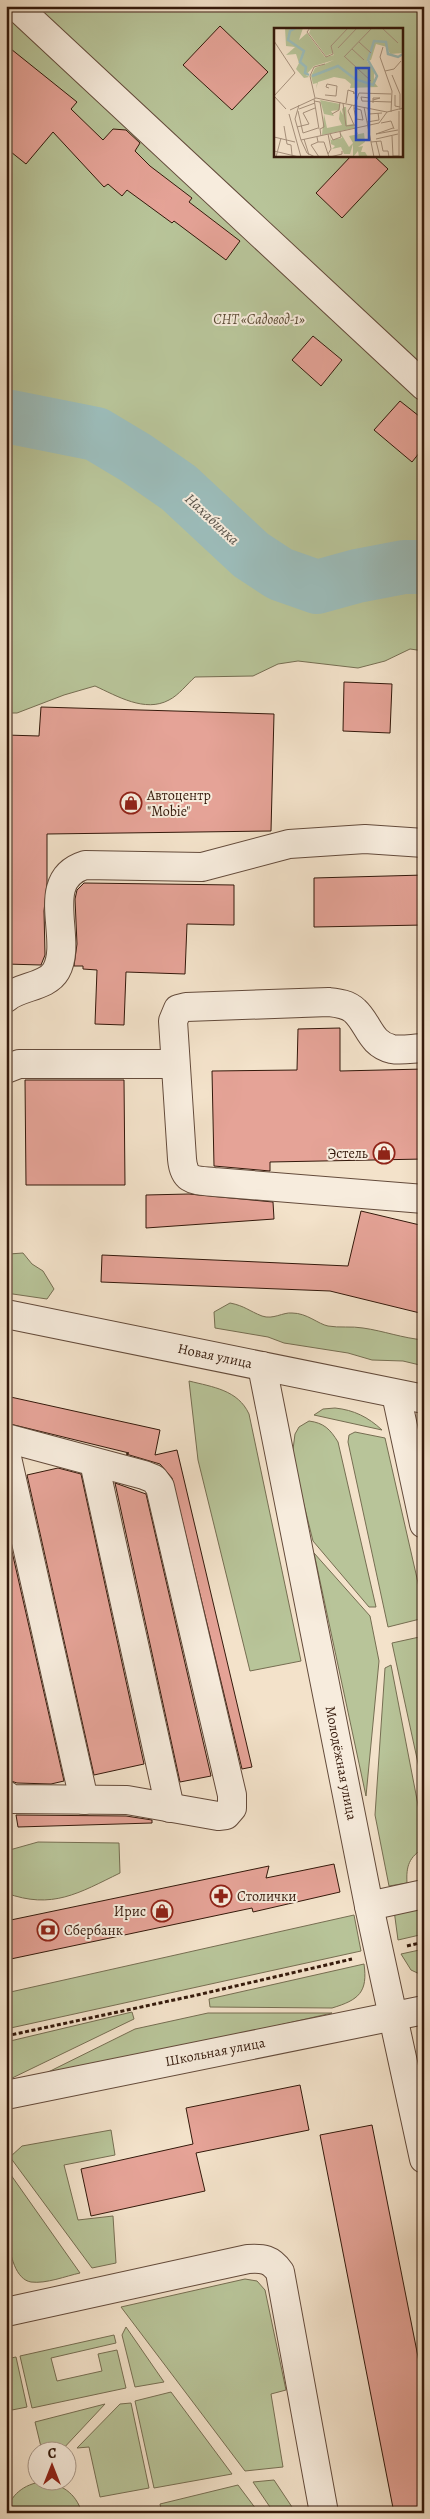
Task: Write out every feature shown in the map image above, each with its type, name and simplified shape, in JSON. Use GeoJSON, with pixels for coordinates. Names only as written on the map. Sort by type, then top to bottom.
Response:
{"type":"FeatureCollection","features":[{"type":"Feature","properties":{"kind":"street"},"geometry":{"type":"LineString","coordinates":[[16,6],[424,386]]}},
{"type":"Feature","properties":{"kind":"street"},"geometry":{"type":"LineString","coordinates":[[6,998],[11,994],[48,980],[56,972],[60,959],[61,887],[69,873],[85,865],[202,867],[289,844],[365,839],[424,843]]}},
{"type":"Feature","properties":{"kind":"street"},"geometry":{"type":"LineString","coordinates":[[424,1048],[393,1049],[382,1045],[369,1035],[354,1010],[336,1003],[186,1007],[178,1009],[174,1014],[182,1166],[183,1172],[188,1177],[214,1182],[424,1199]]}},
{"type":"Feature","properties":{"kind":"street"},"geometry":{"type":"LineString","coordinates":[[6,1069],[19,1064],[176,1064]]}},
{"type":"Feature","properties":{"kind":"street","name":"Новая улица"},"geometry":{"type":"LineString","coordinates":[[6,1314],[424,1399]]}},
{"type":"Feature","properties":{"kind":"street","name":"Молодёжная улица"},"geometry":{"type":"LineString","coordinates":[[262,1366],[369,1906],[424,2158]]}},
{"type":"Feature","properties":{"kind":"street"},"geometry":{"type":"LineString","coordinates":[[396,1394],[424,1524]]}},
{"type":"Feature","properties":{"kind":"street"},"geometry":{"type":"LineString","coordinates":[[6,1438],[144,1475],[154,1479],[160,1487],[232,1795],[232,1808],[226,1815],[218,1816],[127,1800],[11,1798],[6,1795]]}},
{"type":"Feature","properties":{"kind":"street"},"geometry":{"type":"LineString","coordinates":[[6,1452],[84,1800]]}},
{"type":"Feature","properties":{"kind":"street"},"geometry":{"type":"LineString","coordinates":[[94,1462],[170,1808]]}},
{"type":"Feature","properties":{"kind":"street"},"geometry":{"type":"LineString","coordinates":[[369,1906],[424,1894]]}},
{"type":"Feature","properties":{"kind":"street","name":"Школьная улица"},"geometry":{"type":"LineString","coordinates":[[6,2095],[424,2010]]}},
{"type":"Feature","properties":{"kind":"street"},"geometry":{"type":"LineString","coordinates":[[7,2307],[248,2259],[260,2258],[272,2261],[280,2272],[324,2513]]}},
{"type":"Feature","properties":{"kind":"path"},"geometry":{"type":"LineString","coordinates":[[6,2036],[197,1995],[424,1942]]}},
{"type":"Feature","properties":{"kind":"green space","name":"СНТ «Садовод-1»"},"geometry":{"type":"Polygon","coordinates":[[[6,6],[424,6],[424,651],[410,649],[385,661],[358,668],[298,661],[278,664],[253,676],[195,677],[173,698],[160,704],[150,705],[131,702],[95,686],[64,695],[17,713],[6,713],[6,6]]]}},
{"type":"Feature","properties":{"kind":"green space"},"geometry":{"type":"Polygon","coordinates":[[[23,1253],[32,1264],[43,1271],[54,1289],[47,1299],[6,1293],[6,1258],[9,1254],[23,1253]]]}},
{"type":"Feature","properties":{"kind":"green space"},"geometry":{"type":"Polygon","coordinates":[[[230,1303],[266,1317],[297,1313],[328,1326],[363,1328],[424,1340],[424,1366],[403,1361],[372,1360],[348,1353],[284,1343],[268,1337],[215,1328],[214,1312],[230,1303]]]}},
{"type":"Feature","properties":{"kind":"green space"},"geometry":{"type":"Polygon","coordinates":[[[189,1381],[216,1388],[232,1395],[244,1406],[249,1414],[301,1661],[250,1671],[198,1460],[189,1381]]]}},
{"type":"Feature","properties":{"kind":"green space"},"geometry":{"type":"Polygon","coordinates":[[[323,1409],[348,1410],[360,1415],[382,1430],[314,1415],[323,1409]]]}},
{"type":"Feature","properties":{"kind":"green space"},"geometry":{"type":"Polygon","coordinates":[[[309,1421],[326,1427],[338,1442],[376,1607],[369,1607],[313,1541],[292,1457],[295,1434],[299,1427],[309,1421]]]}},
{"type":"Feature","properties":{"kind":"green space"},"geometry":{"type":"Polygon","coordinates":[[[355,1432],[385,1438],[424,1609],[424,1618],[388,1627],[348,1442],[349,1435],[355,1432]]]}},
{"type":"Feature","properties":{"kind":"green space"},"geometry":{"type":"Polygon","coordinates":[[[314,1553],[370,1616],[379,1661],[366,1796],[314,1553]]]}},
{"type":"Feature","properties":{"kind":"green space"},"geometry":{"type":"Polygon","coordinates":[[[424,1636],[424,1791],[392,1643],[424,1636]]]}},
{"type":"Feature","properties":{"kind":"green space"},"geometry":{"type":"Polygon","coordinates":[[[391,1665],[424,1836],[424,1848],[409,1862],[407,1883],[389,1886],[375,1815],[385,1668],[391,1665]]]}},
{"type":"Feature","properties":{"kind":"green space"},"geometry":{"type":"Polygon","coordinates":[[[38,1842],[119,1843],[120,1873],[78,1893],[65,1897],[37,1900],[6,1893],[6,1851],[38,1842]]]}},
{"type":"Feature","properties":{"kind":"green space"},"geometry":{"type":"Polygon","coordinates":[[[424,1903],[424,1934],[398,1940],[394,1910],[424,1903]]]}},
{"type":"Feature","properties":{"kind":"green space"},"geometry":{"type":"Polygon","coordinates":[[[354,1915],[361,1951],[6,2029],[6,1993],[354,1915]]]}},
{"type":"Feature","properties":{"kind":"green space"},"geometry":{"type":"Polygon","coordinates":[[[424,1949],[424,1976],[411,1970],[401,1954],[424,1949]]]}},
{"type":"Feature","properties":{"kind":"green space"},"geometry":{"type":"Polygon","coordinates":[[[364,1964],[364,1982],[360,1994],[349,2002],[332,2008],[210,2007],[209,1999],[364,1964]]]}},
{"type":"Feature","properties":{"kind":"green space"},"geometry":{"type":"Polygon","coordinates":[[[132,2012],[134,2019],[6,2081],[6,2042],[132,2012]]]}},
{"type":"Feature","properties":{"kind":"green space"},"geometry":{"type":"Polygon","coordinates":[[[208,2013],[332,2013],[24,2084],[135,2029],[208,2013]]]}},
{"type":"Feature","properties":{"kind":"green space"},"geometry":{"type":"Polygon","coordinates":[[[111,2130],[115,2155],[64,2165],[78,2220],[113,2216],[116,2263],[92,2268],[10,2157],[22,2146],[111,2130]]]}},
{"type":"Feature","properties":{"kind":"green space"},"geometry":{"type":"Polygon","coordinates":[[[6,2168],[80,2273],[37,2282],[31,2282],[21,2277],[14,2265],[7,2232],[6,2168]]]}},
{"type":"Feature","properties":{"kind":"green space"},"geometry":{"type":"Polygon","coordinates":[[[245,2279],[257,2281],[265,2290],[286,2390],[271,2394],[283,2467],[245,2471],[121,2307],[245,2279]]]}},
{"type":"Feature","properties":{"kind":"green space"},"geometry":{"type":"Polygon","coordinates":[[[126,2327],[164,2382],[135,2387],[122,2335],[126,2327]]]}},
{"type":"Feature","properties":{"kind":"green space"},"geometry":{"type":"Polygon","coordinates":[[[114,2335],[116,2343],[51,2358],[57,2381],[102,2371],[98,2354],[117,2350],[126,2388],[32,2408],[20,2356],[114,2335]]]}},
{"type":"Feature","properties":{"kind":"green space"},"geometry":{"type":"Polygon","coordinates":[[[16,2357],[27,2407],[12,2410],[6,2381],[6,2359],[16,2357]]]}},
{"type":"Feature","properties":{"kind":"green space"},"geometry":{"type":"Polygon","coordinates":[[[171,2392],[232,2474],[154,2488],[135,2401],[171,2392]]]}},
{"type":"Feature","properties":{"kind":"green space"},"geometry":{"type":"Polygon","coordinates":[[[131,2403],[149,2488],[100,2497],[89,2447],[78,2447],[120,2404],[131,2403]]]}},
{"type":"Feature","properties":{"kind":"green space"},"geometry":{"type":"Polygon","coordinates":[[[105,2404],[69,2442],[40,2442],[35,2422],[105,2404]]]}},
{"type":"Feature","properties":{"kind":"green space"},"geometry":{"type":"Polygon","coordinates":[[[274,2480],[296,2513],[274,2513],[253,2482],[274,2480]]]}},
{"type":"Feature","properties":{"kind":"green space"},"geometry":{"type":"Polygon","coordinates":[[[238,2485],[259,2513],[162,2513],[160,2504],[238,2485]]]}},
{"type":"Feature","properties":{"kind":"green space"},"geometry":{"type":"Polygon","coordinates":[[[28,2486],[28,2492],[69,2492],[76,2500],[82,2513],[7,2513],[14,2496],[28,2486]]]}},
{"type":"Feature","properties":{"kind":"building"},"geometry":{"type":"Polygon","coordinates":[[[220,26],[268,72],[232,110],[183,65],[220,26]]]}},
{"type":"Feature","properties":{"kind":"building"},"geometry":{"type":"Polygon","coordinates":[[[6,45],[77,102],[71,109],[103,140],[113,129],[126,130],[140,143],[135,151],[150,166],[192,198],[189,202],[240,241],[226,260],[174,221],[172,223],[127,190],[122,196],[108,184],[104,187],[53,132],[26,164],[6,148],[6,45]]]}},
{"type":"Feature","properties":{"kind":"building"},"geometry":{"type":"Polygon","coordinates":[[[351,156],[374,156],[388,169],[342,218],[316,193],[351,156]]]}},
{"type":"Feature","properties":{"kind":"building"},"geometry":{"type":"Polygon","coordinates":[[[313,336],[342,360],[321,386],[292,360],[313,336]]]}},
{"type":"Feature","properties":{"kind":"building"},"geometry":{"type":"Polygon","coordinates":[[[400,401],[424,420],[424,447],[412,462],[374,430],[400,401]]]}},
{"type":"Feature","properties":{"kind":"building"},"geometry":{"type":"Polygon","coordinates":[[[344,682],[392,684],[390,733],[343,731],[344,682]]]}},
{"type":"Feature","properties":{"kind":"building"},"geometry":{"type":"Polygon","coordinates":[[[41,707],[274,714],[271,831],[47,834],[47,883],[44,911],[45,955],[41,965],[6,964],[6,735],[39,736],[41,707]]]}},
{"type":"Feature","properties":{"kind":"building"},"geometry":{"type":"Polygon","coordinates":[[[424,875],[424,925],[314,927],[314,878],[424,875]]]}},
{"type":"Feature","properties":{"kind":"building"},"geometry":{"type":"Polygon","coordinates":[[[84,883],[234,885],[234,925],[187,924],[185,974],[126,972],[124,1025],[95,1024],[97,970],[83,969],[83,966],[74,966],[77,944],[75,899],[77,890],[84,883]]]}},
{"type":"Feature","properties":{"kind":"building"},"geometry":{"type":"Polygon","coordinates":[[[340,1028],[340,1071],[424,1069],[424,1159],[270,1162],[270,1171],[214,1166],[212,1071],[297,1070],[298,1029],[340,1028]]]}},
{"type":"Feature","properties":{"kind":"building"},"geometry":{"type":"Polygon","coordinates":[[[25,1080],[124,1080],[125,1185],[26,1185],[25,1080]]]}},
{"type":"Feature","properties":{"kind":"building"},"geometry":{"type":"Polygon","coordinates":[[[189,1194],[273,1202],[274,1219],[146,1228],[146,1195],[189,1194]]]}},
{"type":"Feature","properties":{"kind":"building"},"geometry":{"type":"Polygon","coordinates":[[[361,1211],[424,1226],[424,1314],[330,1291],[101,1282],[102,1255],[348,1266],[361,1211]]]}},
{"type":"Feature","properties":{"kind":"building"},"geometry":{"type":"Polygon","coordinates":[[[6,1396],[160,1430],[155,1455],[177,1450],[252,1767],[242,1769],[172,1478],[160,1464],[126,1454],[129,1453],[6,1423],[6,1396]]]}},
{"type":"Feature","properties":{"kind":"building"},"geometry":{"type":"Polygon","coordinates":[[[58,1468],[81,1474],[144,1764],[94,1775],[27,1475],[58,1468]]]}},
{"type":"Feature","properties":{"kind":"building"},"geometry":{"type":"Polygon","coordinates":[[[115,1483],[146,1494],[211,1776],[180,1782],[115,1483]]]}},
{"type":"Feature","properties":{"kind":"building"},"geometry":{"type":"Polygon","coordinates":[[[6,1525],[64,1781],[51,1784],[17,1783],[8,1780],[6,1772],[6,1525]]]}},
{"type":"Feature","properties":{"kind":"building"},"geometry":{"type":"Polygon","coordinates":[[[16,1815],[126,1816],[152,1820],[152,1823],[18,1827],[16,1815]]]}},
{"type":"Feature","properties":{"kind":"building"},"geometry":{"type":"Polygon","coordinates":[[[334,1864],[340,1892],[253,1912],[252,1908],[6,1960],[6,1921],[269,1866],[266,1878],[334,1864]]]}},
{"type":"Feature","properties":{"kind":"building"},"geometry":{"type":"Polygon","coordinates":[[[300,2085],[309,2130],[196,2153],[205,2191],[91,2216],[81,2169],[193,2144],[186,2108],[300,2085]]]}},
{"type":"Feature","properties":{"kind":"building"},"geometry":{"type":"Polygon","coordinates":[[[372,2125],[424,2387],[424,2513],[394,2513],[320,2135],[372,2125]]]}},
{"type":"Feature","properties":{"kind":"waterway","name":"Нахабинка"},"geometry":{"type":"LineString","coordinates":[[6,416],[96,434],[136,458],[179,488],[251,555],[280,574],[317,587],[357,576],[404,567],[424,567]]}},
{"type":"Feature","properties":{"kind":"place","name":"Автоцентр \"Mobie\""},"geometry":{"type":"Point","coordinates":[131,803]}},
{"type":"Feature","properties":{"kind":"place","name":"Эстель"},"geometry":{"type":"Point","coordinates":[384,1153]}},
{"type":"Feature","properties":{"kind":"place","name":"Столички"},"geometry":{"type":"Point","coordinates":[221,1896]}},
{"type":"Feature","properties":{"kind":"place","name":"Ирис"},"geometry":{"type":"Point","coordinates":[162,1911]}},
{"type":"Feature","properties":{"kind":"place","name":"Сбербанк"},"geometry":{"type":"Point","coordinates":[48,1930]}}]}
